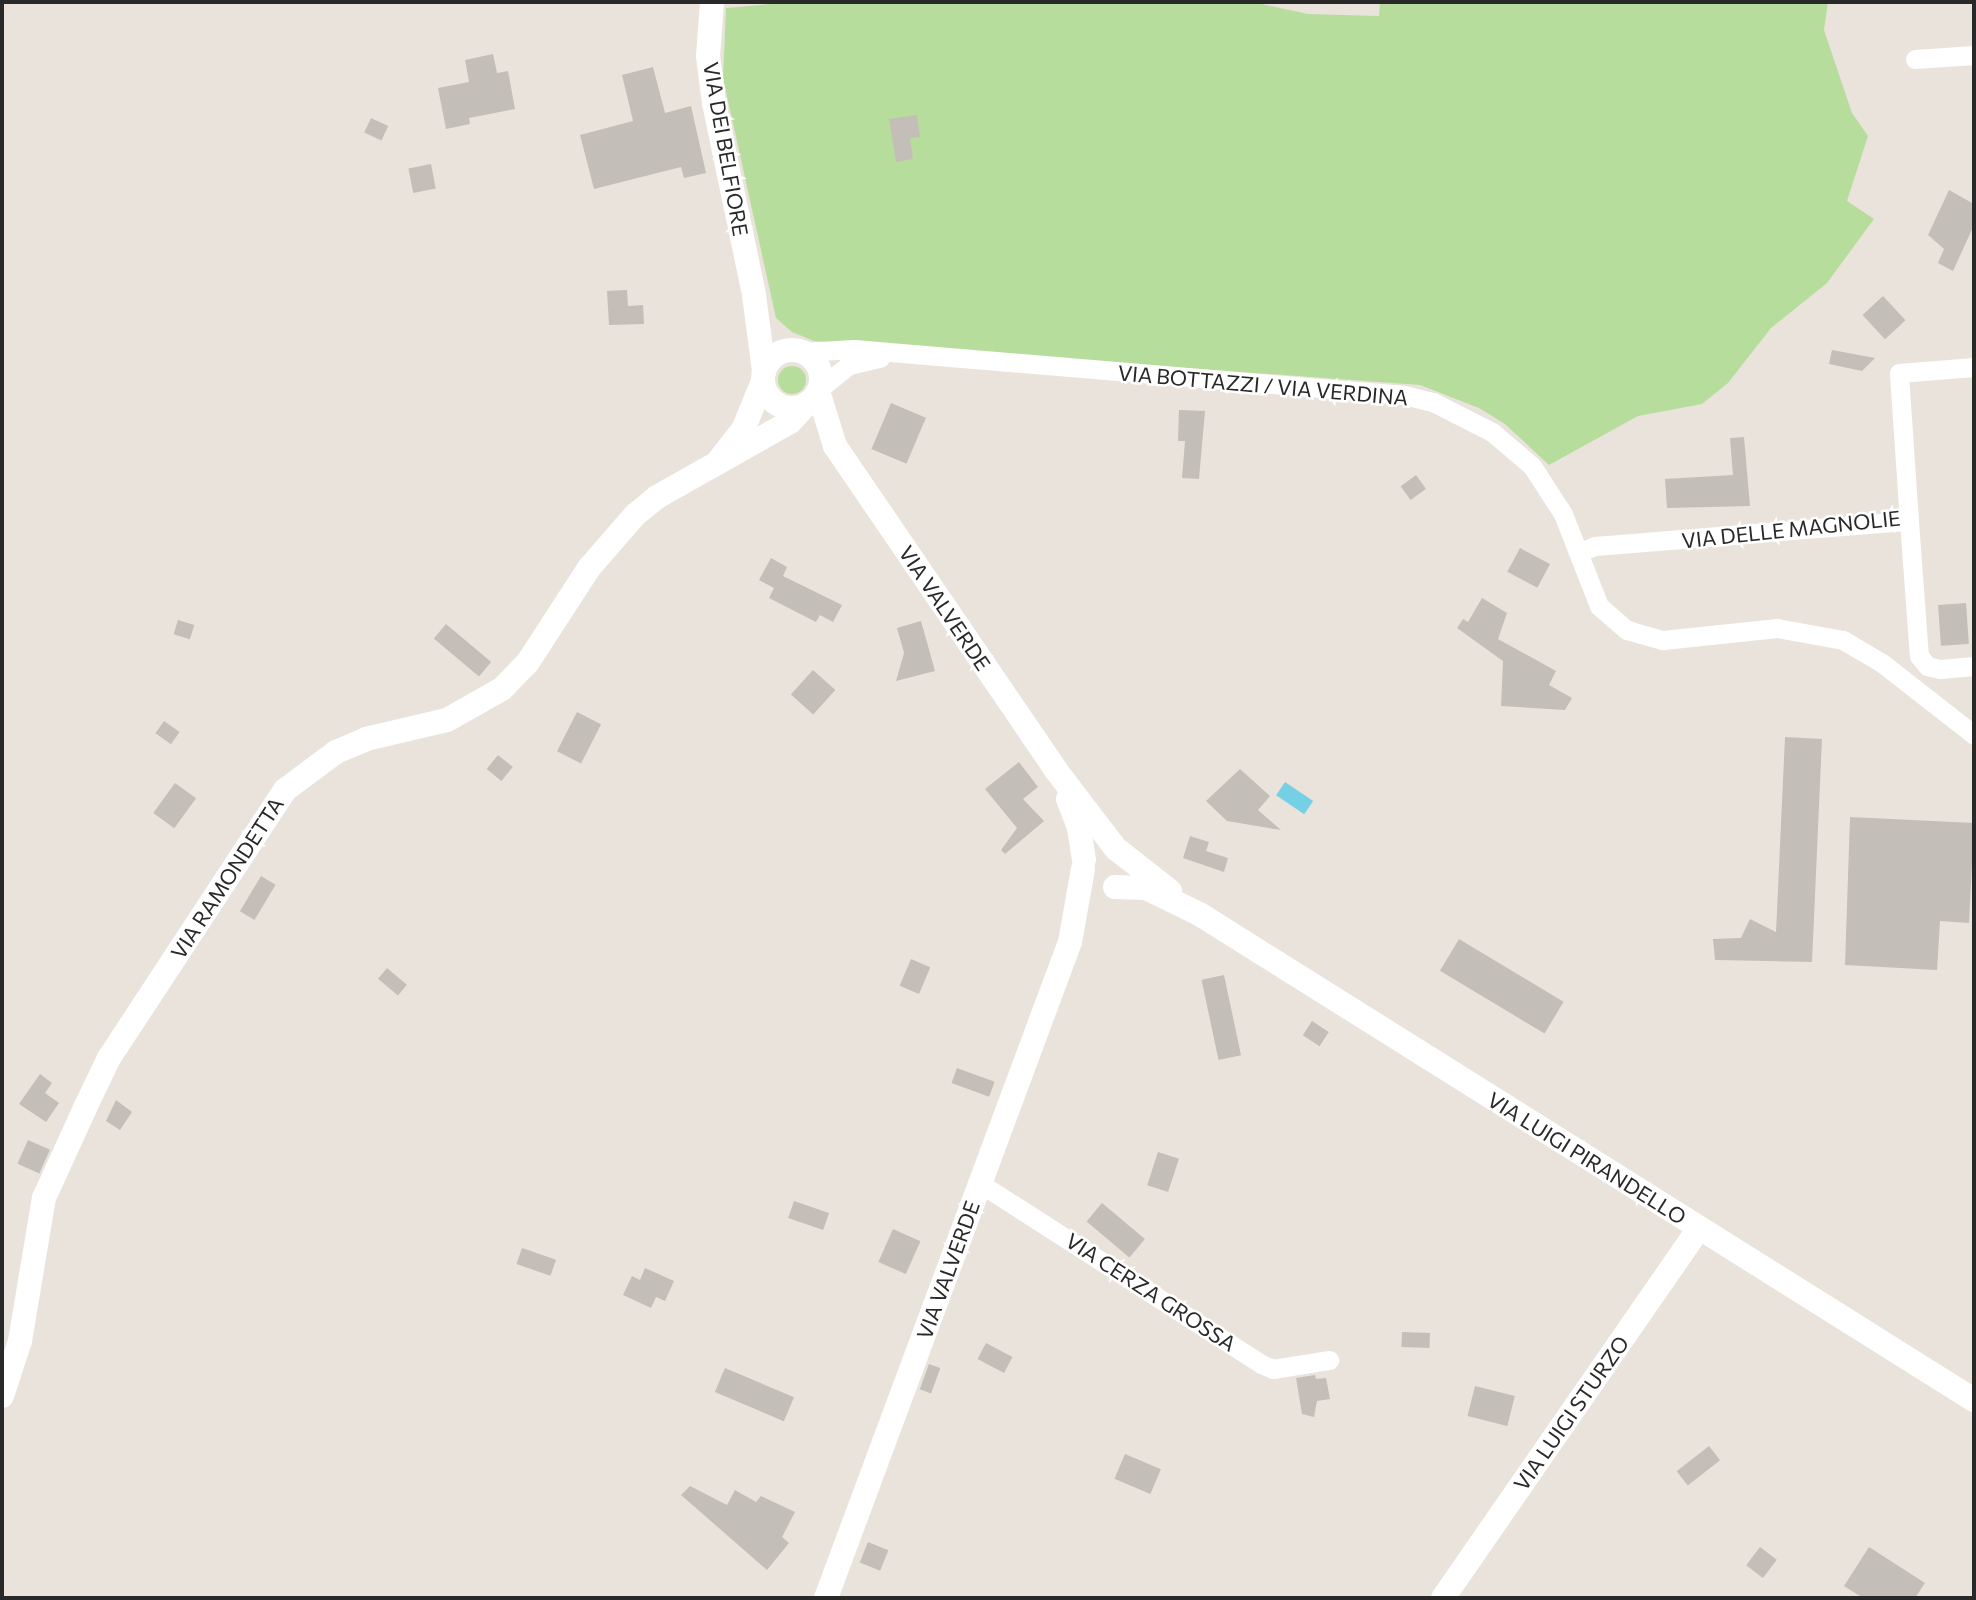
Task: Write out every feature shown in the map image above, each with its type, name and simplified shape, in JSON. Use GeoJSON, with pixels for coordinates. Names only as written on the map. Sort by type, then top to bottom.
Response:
{"type":"FeatureCollection","features":[{"type":"Feature","properties":{"kind":"street","name":"VIA DEI BELFIORE"},"geometry":{"type":"LineString","coordinates":[[712,2],[708,55],[714,103],[754,295]]}},
{"type":"Feature","properties":{"kind":"street"},"geometry":{"type":"LineString","coordinates":[[1915,59],[1974,55]]}},
{"type":"Feature","properties":{"kind":"street"},"geometry":{"type":"LineString","coordinates":[[754,295],[768,322],[816,363],[804,400]]}},
{"type":"Feature","properties":{"kind":"street"},"geometry":{"type":"LineString","coordinates":[[754,295],[763,376]]}},
{"type":"Feature","properties":{"kind":"street"},"geometry":{"type":"LineString","coordinates":[[710,470],[743,430],[763,376],[776,354],[854,349],[902,355]]}},
{"type":"Feature","properties":{"kind":"street"},"geometry":{"type":"LineString","coordinates":[[804,400],[849,365],[902,355]]}},
{"type":"Feature","properties":{"kind":"street","name":"VIA BOTTAZZI / VIA VERDINA"},"geometry":{"type":"LineString","coordinates":[[902,355],[1405,395],[1433,402],[1492,432],[1532,466],[1563,514],[1599,606],[1627,630],[1663,640],[1777,628],[1843,640],[1882,663],[1974,735]]}},
{"type":"Feature","properties":{"kind":"street","name":"VIA DELLE MAGNOLIE"},"geometry":{"type":"LineString","coordinates":[[1580,552],[1595,546],[1909,521],[1899,373],[1974,367]]}},
{"type":"Feature","properties":{"kind":"street"},"geometry":{"type":"LineString","coordinates":[[763,376],[804,400]]}},
{"type":"Feature","properties":{"kind":"street","name":"VIA VALVERDE"},"geometry":{"type":"LineString","coordinates":[[804,400],[1055,769]]}},
{"type":"Feature","properties":{"kind":"street","name":"VIA RAMONDETTA"},"geometry":{"type":"LineString","coordinates":[[2,1396],[20,1341],[44,1198],[85,1108],[109,1058],[285,790],[336,752],[366,739],[447,720],[502,689],[537,651],[589,568],[626,524],[657,497],[710,470],[804,400]]}},
{"type":"Feature","properties":{"kind":"street"},"geometry":{"type":"LineString","coordinates":[[1909,521],[1919,656],[1927,666],[1940,669],[1974,666]]}},
{"type":"Feature","properties":{"kind":"street"},"geometry":{"type":"LineString","coordinates":[[1055,769],[1117,850],[1201,915]]}},
{"type":"Feature","properties":{"kind":"street"},"geometry":{"type":"LineString","coordinates":[[1055,769],[1079,828],[1084,865],[1091,884],[1111,888],[1146,888],[1201,915]]}},
{"type":"Feature","properties":{"kind":"street"},"geometry":{"type":"LineString","coordinates":[[1069,942],[1084,865],[1094,849],[1117,850]]}},
{"type":"Feature","properties":{"kind":"street"},"geometry":{"type":"LineString","coordinates":[[1069,942],[1111,888],[1126,874],[1117,850]]}},
{"type":"Feature","properties":{"kind":"street","name":"VIA LUIGI PIRANDELLO"},"geometry":{"type":"LineString","coordinates":[[1201,915],[1974,1400]]}},
{"type":"Feature","properties":{"kind":"street","name":"VIA VALVERDE"},"geometry":{"type":"LineString","coordinates":[[826,1598],[1069,942]]}},
{"type":"Feature","properties":{"kind":"street","name":"VIA CERZA GROSSA"},"geometry":{"type":"LineString","coordinates":[[981,1184],[1262,1364],[1273,1369],[1329,1360]]}},
{"type":"Feature","properties":{"kind":"street","name":"VIA LUIGI STURZO"},"geometry":{"type":"LineString","coordinates":[[1443,1598],[1699,1228]]}},
{"type":"Feature","properties":{"kind":"green space"},"geometry":{"type":"Polygon","coordinates":[[[794,2],[1253,2],[1308,14],[1379,16],[1380,2],[1828,2],[1824,30],[1852,113],[1868,136],[1847,201],[1874,219],[1827,283],[1771,328],[1728,383],[1702,404],[1638,416],[1549,465],[1505,424],[1479,408],[1420,385],[814,341],[792,332],[776,318],[723,78],[726,8],[794,2]]]}},
{"type":"Feature","properties":{"kind":"green space"},"geometry":{"type":"Polygon","coordinates":[[[792,366],[802,370],[806,380],[802,390],[792,394],[782,390],[778,380],[782,370],[792,366]]]}},
{"type":"Feature","properties":{"kind":"water"},"geometry":{"type":"Polygon","coordinates":[[[1285,782],[1313,801],[1304,814],[1276,795],[1285,782]]]}},
{"type":"Feature","properties":{"kind":"building"},"geometry":{"type":"Polygon","coordinates":[[[493,54],[497,73],[508,71],[515,109],[469,118],[470,124],[446,129],[438,88],[469,82],[465,60],[493,54]]]}},
{"type":"Feature","properties":{"kind":"building"},"geometry":{"type":"Polygon","coordinates":[[[653,67],[665,113],[691,106],[706,173],[684,178],[681,167],[594,189],[580,135],[633,121],[622,75],[653,67]]]}},
{"type":"Feature","properties":{"kind":"building"},"geometry":{"type":"Polygon","coordinates":[[[917,115],[920,137],[910,138],[913,159],[896,162],[889,119],[917,115]]]}},
{"type":"Feature","properties":{"kind":"building"},"geometry":{"type":"Polygon","coordinates":[[[371,118],[388,126],[381,141],[364,133],[371,118]]]}},
{"type":"Feature","properties":{"kind":"building"},"geometry":{"type":"Polygon","coordinates":[[[431,164],[436,189],[413,193],[408,168],[431,164]]]}},
{"type":"Feature","properties":{"kind":"building"},"geometry":{"type":"Polygon","coordinates":[[[1949,190],[1974,204],[1974,225],[1953,271],[1938,263],[1944,249],[1928,235],[1949,190]]]}},
{"type":"Feature","properties":{"kind":"building"},"geometry":{"type":"Polygon","coordinates":[[[627,290],[628,306],[643,305],[644,324],[609,325],[607,291],[627,290]]]}},
{"type":"Feature","properties":{"kind":"building"},"geometry":{"type":"Polygon","coordinates":[[[1883,296],[1906,320],[1885,339],[1863,315],[1883,296]]]}},
{"type":"Feature","properties":{"kind":"building"},"geometry":{"type":"Polygon","coordinates":[[[1832,350],[1875,358],[1862,371],[1829,364],[1832,350]]]}},
{"type":"Feature","properties":{"kind":"building"},"geometry":{"type":"Polygon","coordinates":[[[891,403],[926,418],[906,464],[871,449],[891,403]]]}},
{"type":"Feature","properties":{"kind":"building"},"geometry":{"type":"Polygon","coordinates":[[[1179,410],[1205,411],[1199,479],[1182,478],[1185,441],[1178,441],[1179,410]]]}},
{"type":"Feature","properties":{"kind":"building"},"geometry":{"type":"Polygon","coordinates":[[[1744,437],[1750,506],[1667,508],[1665,479],[1733,475],[1730,438],[1744,437]]]}},
{"type":"Feature","properties":{"kind":"building"},"geometry":{"type":"Polygon","coordinates":[[[1416,475],[1426,489],[1411,500],[1401,486],[1416,475]]]}},
{"type":"Feature","properties":{"kind":"building"},"geometry":{"type":"Polygon","coordinates":[[[1520,548],[1550,564],[1537,588],[1507,572],[1520,548]]]}},
{"type":"Feature","properties":{"kind":"building"},"geometry":{"type":"Polygon","coordinates":[[[771,558],[787,567],[783,576],[842,605],[833,622],[820,615],[816,622],[769,598],[774,588],[759,580],[771,558]]]}},
{"type":"Feature","properties":{"kind":"building"},"geometry":{"type":"Polygon","coordinates":[[[1482,598],[1507,613],[1498,639],[1556,671],[1549,685],[1572,698],[1565,710],[1501,706],[1503,661],[1457,628],[1463,619],[1468,622],[1482,598]]]}},
{"type":"Feature","properties":{"kind":"building"},"geometry":{"type":"Polygon","coordinates":[[[1966,603],[1969,644],[1941,646],[1938,605],[1966,603]]]}},
{"type":"Feature","properties":{"kind":"building"},"geometry":{"type":"Polygon","coordinates":[[[178,620],[194,625],[190,639],[174,634],[178,620]]]}},
{"type":"Feature","properties":{"kind":"building"},"geometry":{"type":"Polygon","coordinates":[[[921,621],[935,671],[896,681],[904,653],[897,628],[921,621]]]}},
{"type":"Feature","properties":{"kind":"building"},"geometry":{"type":"Polygon","coordinates":[[[446,624],[491,662],[479,676],[434,639],[446,624]]]}},
{"type":"Feature","properties":{"kind":"building"},"geometry":{"type":"Polygon","coordinates":[[[813,670],[835,690],[813,715],[791,695],[813,670]]]}},
{"type":"Feature","properties":{"kind":"building"},"geometry":{"type":"Polygon","coordinates":[[[577,712],[601,724],[581,763],[557,751],[577,712]]]}},
{"type":"Feature","properties":{"kind":"building"},"geometry":{"type":"Polygon","coordinates":[[[164,721],[180,732],[171,744],[155,733],[164,721]]]}},
{"type":"Feature","properties":{"kind":"building"},"geometry":{"type":"Polygon","coordinates":[[[1785,737],[1822,739],[1812,962],[1715,960],[1713,939],[1741,938],[1750,919],[1776,932],[1785,737]]]}},
{"type":"Feature","properties":{"kind":"building"},"geometry":{"type":"Polygon","coordinates":[[[498,755],[513,767],[501,781],[487,769],[498,755]]]}},
{"type":"Feature","properties":{"kind":"building"},"geometry":{"type":"Polygon","coordinates":[[[1019,762],[1038,787],[1023,799],[1044,821],[1005,854],[1001,850],[1017,828],[985,789],[1019,762]]]}},
{"type":"Feature","properties":{"kind":"building"},"geometry":{"type":"Polygon","coordinates":[[[1240,769],[1270,796],[1258,810],[1281,830],[1227,821],[1206,801],[1240,769]]]}},
{"type":"Feature","properties":{"kind":"building"},"geometry":{"type":"Polygon","coordinates":[[[175,783],[196,798],[174,828],[153,813],[175,783]]]}},
{"type":"Feature","properties":{"kind":"building"},"geometry":{"type":"Polygon","coordinates":[[[1850,817],[1974,823],[1969,923],[1940,921],[1937,970],[1845,965],[1850,817]]]}},
{"type":"Feature","properties":{"kind":"building"},"geometry":{"type":"Polygon","coordinates":[[[1190,836],[1209,842],[1206,851],[1228,858],[1224,872],[1183,858],[1190,836]]]}},
{"type":"Feature","properties":{"kind":"building"},"geometry":{"type":"Polygon","coordinates":[[[261,876],[276,885],[254,920],[240,911],[261,876]]]}},
{"type":"Feature","properties":{"kind":"building"},"geometry":{"type":"Polygon","coordinates":[[[1459,939],[1564,1002],[1545,1034],[1440,971],[1459,939]]]}},
{"type":"Feature","properties":{"kind":"building"},"geometry":{"type":"Polygon","coordinates":[[[911,959],[930,967],[919,994],[900,986],[911,959]]]}},
{"type":"Feature","properties":{"kind":"building"},"geometry":{"type":"Polygon","coordinates":[[[387,968],[407,985],[398,995],[378,979],[387,968]]]}},
{"type":"Feature","properties":{"kind":"building"},"geometry":{"type":"Polygon","coordinates":[[[1224,975],[1241,1055],[1219,1060],[1202,980],[1224,975]]]}},
{"type":"Feature","properties":{"kind":"building"},"geometry":{"type":"Polygon","coordinates":[[[1312,1021],[1329,1032],[1320,1046],[1303,1035],[1312,1021]]]}},
{"type":"Feature","properties":{"kind":"building"},"geometry":{"type":"Polygon","coordinates":[[[957,1068],[995,1082],[989,1097],[952,1083],[957,1068]]]}},
{"type":"Feature","properties":{"kind":"building"},"geometry":{"type":"Polygon","coordinates":[[[40,1074],[52,1083],[45,1093],[59,1103],[46,1122],[19,1104],[40,1074]]]}},
{"type":"Feature","properties":{"kind":"building"},"geometry":{"type":"Polygon","coordinates":[[[116,1100],[132,1112],[120,1130],[106,1121],[116,1100]]]}},
{"type":"Feature","properties":{"kind":"building"},"geometry":{"type":"Polygon","coordinates":[[[28,1140],[50,1150],[39,1174],[17,1164],[28,1140]]]}},
{"type":"Feature","properties":{"kind":"building"},"geometry":{"type":"Polygon","coordinates":[[[1158,1152],[1179,1159],[1168,1192],[1147,1185],[1158,1152]]]}},
{"type":"Feature","properties":{"kind":"building"},"geometry":{"type":"Polygon","coordinates":[[[794,1201],[829,1213],[823,1230],[788,1218],[794,1201]]]}},
{"type":"Feature","properties":{"kind":"building"},"geometry":{"type":"Polygon","coordinates":[[[1102,1203],[1145,1239],[1129,1257],[1087,1221],[1102,1203]]]}},
{"type":"Feature","properties":{"kind":"building"},"geometry":{"type":"Polygon","coordinates":[[[893,1229],[920,1241],[906,1274],[878,1262],[893,1229]]]}},
{"type":"Feature","properties":{"kind":"building"},"geometry":{"type":"Polygon","coordinates":[[[522,1248],[556,1260],[551,1276],[516,1264],[522,1248]]]}},
{"type":"Feature","properties":{"kind":"building"},"geometry":{"type":"Polygon","coordinates":[[[645,1268],[674,1281],[665,1301],[656,1297],[651,1308],[623,1295],[632,1276],[640,1280],[645,1268]]]}},
{"type":"Feature","properties":{"kind":"building"},"geometry":{"type":"Polygon","coordinates":[[[1402,1332],[1430,1333],[1429,1348],[1401,1347],[1402,1332]]]}},
{"type":"Feature","properties":{"kind":"building"},"geometry":{"type":"Polygon","coordinates":[[[986,1343],[1012,1357],[1004,1373],[978,1359],[986,1343]]]}},
{"type":"Feature","properties":{"kind":"building"},"geometry":{"type":"Polygon","coordinates":[[[929,1364],[940,1368],[931,1393],[920,1389],[929,1364]]]}},
{"type":"Feature","properties":{"kind":"building"},"geometry":{"type":"Polygon","coordinates":[[[725,1368],[794,1397],[784,1421],[715,1392],[725,1368]]]}},
{"type":"Feature","properties":{"kind":"building"},"geometry":{"type":"Polygon","coordinates":[[[1315,1375],[1316,1379],[1326,1378],[1330,1399],[1317,1401],[1314,1417],[1302,1414],[1296,1378],[1315,1375]]]}},
{"type":"Feature","properties":{"kind":"building"},"geometry":{"type":"Polygon","coordinates":[[[1475,1386],[1515,1396],[1507,1426],[1468,1416],[1475,1386]]]}},
{"type":"Feature","properties":{"kind":"building"},"geometry":{"type":"Polygon","coordinates":[[[1709,1446],[1720,1460],[1688,1485],[1677,1471],[1709,1446]]]}},
{"type":"Feature","properties":{"kind":"building"},"geometry":{"type":"Polygon","coordinates":[[[1125,1454],[1161,1469],[1150,1494],[1114,1479],[1125,1454]]]}},
{"type":"Feature","properties":{"kind":"building"},"geometry":{"type":"Polygon","coordinates":[[[690,1486],[727,1505],[735,1490],[756,1502],[761,1496],[795,1512],[782,1537],[789,1543],[767,1570],[681,1495],[690,1486]]]}},
{"type":"Feature","properties":{"kind":"building"},"geometry":{"type":"Polygon","coordinates":[[[868,1542],[888,1550],[880,1571],[860,1562],[868,1542]]]}},
{"type":"Feature","properties":{"kind":"building"},"geometry":{"type":"Polygon","coordinates":[[[1760,1547],[1777,1560],[1763,1578],[1746,1565],[1760,1547]]]}},
{"type":"Feature","properties":{"kind":"building"},"geometry":{"type":"Polygon","coordinates":[[[1869,1547],[1925,1583],[1915,1598],[1863,1598],[1844,1586],[1869,1547]]]}}]}
